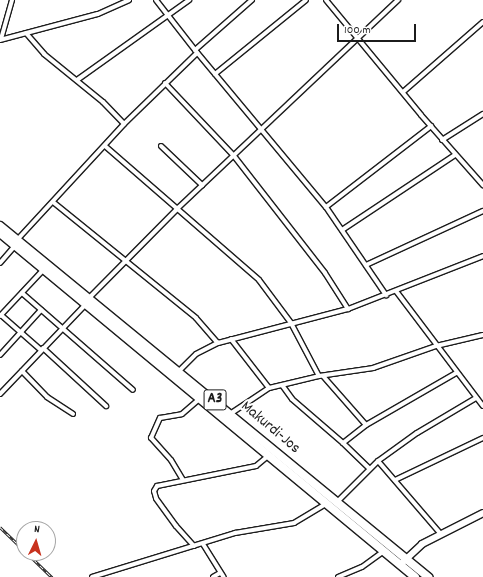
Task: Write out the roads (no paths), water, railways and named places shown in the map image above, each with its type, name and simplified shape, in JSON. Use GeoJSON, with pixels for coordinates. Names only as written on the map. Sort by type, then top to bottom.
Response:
{"type":"FeatureCollection","features":[{"type":"Feature","properties":{"kind":"highway","name":"Makurdi-Jos"},"geometry":{"type":"LineString","coordinates":[[0,226],[44,270],[179,370],[230,414],[428,577]]}},
{"type":"Feature","properties":{"kind":"highway","name":"Makurdi-Jos"},"geometry":{"type":"LineString","coordinates":[[0,233],[16,243],[87,302],[199,399],[327,503],[411,576]]}},
{"type":"Feature","properties":{"kind":"street"},"geometry":{"type":"LineString","coordinates":[[12,0],[1,39],[98,14],[129,0]]}},
{"type":"Feature","properties":{"kind":"street"},"geometry":{"type":"LineString","coordinates":[[156,0],[196,52],[326,206],[386,295]]}},
{"type":"Feature","properties":{"kind":"street"},"geometry":{"type":"LineString","coordinates":[[77,80],[103,60],[168,17],[189,0]]}},
{"type":"Feature","properties":{"kind":"street"},"geometry":{"type":"LineString","coordinates":[[0,263],[16,243],[124,124],[196,52],[252,0]]}},
{"type":"Feature","properties":{"kind":"street"},"geometry":{"type":"LineString","coordinates":[[215,74],[306,0]]}},
{"type":"Feature","properties":{"kind":"street"},"geometry":{"type":"LineString","coordinates":[[326,0],[442,140],[483,185]]}},
{"type":"Feature","properties":{"kind":"street"},"geometry":{"type":"LineString","coordinates":[[0,394],[178,208],[398,0]]}},
{"type":"Feature","properties":{"kind":"street"},"geometry":{"type":"LineString","coordinates":[[403,92],[483,22]]}},
{"type":"Feature","properties":{"kind":"street"},"geometry":{"type":"LineString","coordinates":[[26,33],[44,54],[77,80],[124,124]]}},
{"type":"Feature","properties":{"kind":"street"},"geometry":{"type":"LineString","coordinates":[[165,83],[234,156],[325,273],[348,309]]}},
{"type":"Feature","properties":{"kind":"street"},"geometry":{"type":"LineString","coordinates":[[442,140],[483,114]]}},
{"type":"Feature","properties":{"kind":"street"},"geometry":{"type":"LineString","coordinates":[[326,206],[431,126]]}},
{"type":"Feature","properties":{"kind":"street"},"geometry":{"type":"LineString","coordinates":[[105,146],[249,269],[276,300],[321,376],[366,425]]}},
{"type":"Feature","properties":{"kind":"street"},"geometry":{"type":"LineString","coordinates":[[161,146],[202,185]]}},
{"type":"Feature","properties":{"kind":"street"},"geometry":{"type":"LineString","coordinates":[[342,230],[456,155]]}},
{"type":"Feature","properties":{"kind":"street"},"geometry":{"type":"LineString","coordinates":[[53,202],[125,262],[196,318],[218,343]]}},
{"type":"Feature","properties":{"kind":"street"},"geometry":{"type":"LineString","coordinates":[[366,264],[483,211]]}},
{"type":"Feature","properties":{"kind":"street"},"geometry":{"type":"LineString","coordinates":[[173,377],[196,354],[218,343],[348,309],[483,256]]}},
{"type":"Feature","properties":{"kind":"street"},"geometry":{"type":"LineString","coordinates":[[44,270],[1,316],[42,349],[106,406]]}},
{"type":"Feature","properties":{"kind":"street"},"geometry":{"type":"LineString","coordinates":[[396,291],[456,373],[483,406]]}},
{"type":"Feature","properties":{"kind":"street"},"geometry":{"type":"LineString","coordinates":[[22,293],[133,390]]}},
{"type":"Feature","properties":{"kind":"street"},"geometry":{"type":"LineString","coordinates":[[0,355],[41,310]]}},
{"type":"Feature","properties":{"kind":"street"},"geometry":{"type":"LineString","coordinates":[[230,414],[269,388],[321,376],[373,368],[436,346],[483,335]]}},
{"type":"Feature","properties":{"kind":"street"},"geometry":{"type":"LineString","coordinates":[[231,339],[269,388]]}},
{"type":"Feature","properties":{"kind":"street"},"geometry":{"type":"LineString","coordinates":[[22,371],[47,397],[74,414]]}},
{"type":"Feature","properties":{"kind":"street"},"geometry":{"type":"LineString","coordinates":[[343,443],[366,425],[456,373]]}},
{"type":"Feature","properties":{"kind":"street"},"geometry":{"type":"LineString","coordinates":[[282,385],[292,399],[343,443],[370,469]]}},
{"type":"Feature","properties":{"kind":"street"},"geometry":{"type":"LineString","coordinates":[[336,502],[378,461],[416,433],[476,398]]}},
{"type":"Feature","properties":{"kind":"street"},"geometry":{"type":"LineString","coordinates":[[183,480],[171,460],[152,442],[152,433],[162,415],[182,414],[199,399]]}},
{"type":"Feature","properties":{"kind":"street"},"geometry":{"type":"LineString","coordinates":[[395,480],[483,438]]}},
{"type":"Feature","properties":{"kind":"street"},"geometry":{"type":"LineString","coordinates":[[194,546],[176,526],[154,491],[157,486],[256,466],[268,456]]}},
{"type":"Feature","properties":{"kind":"street"},"geometry":{"type":"LineString","coordinates":[[378,461],[440,533]]}},
{"type":"Feature","properties":{"kind":"street"},"geometry":{"type":"LineString","coordinates":[[92,577],[128,564],[202,544],[235,533],[294,523],[327,503]]}},
{"type":"Feature","properties":{"kind":"street"},"geometry":{"type":"LineString","coordinates":[[400,565],[422,544],[440,533],[483,513]]}},
{"type":"Feature","properties":{"kind":"street"},"geometry":{"type":"LineString","coordinates":[[202,544],[224,577]]}},
{"type":"Feature","properties":{"kind":"street"},"geometry":{"type":"LineString","coordinates":[[338,577],[362,567],[384,551]]}},
{"type":"Feature","properties":{"kind":"street"},"geometry":{"type":"LineString","coordinates":[[213,577],[220,573]]}},
{"type":"Feature","properties":{"kind":"railway"},"geometry":{"type":"LineString","coordinates":[[0,527],[16,542]]}},
{"type":"Feature","properties":{"kind":"railway"},"geometry":{"type":"LineString","coordinates":[[35,561],[52,577]]}}]}
